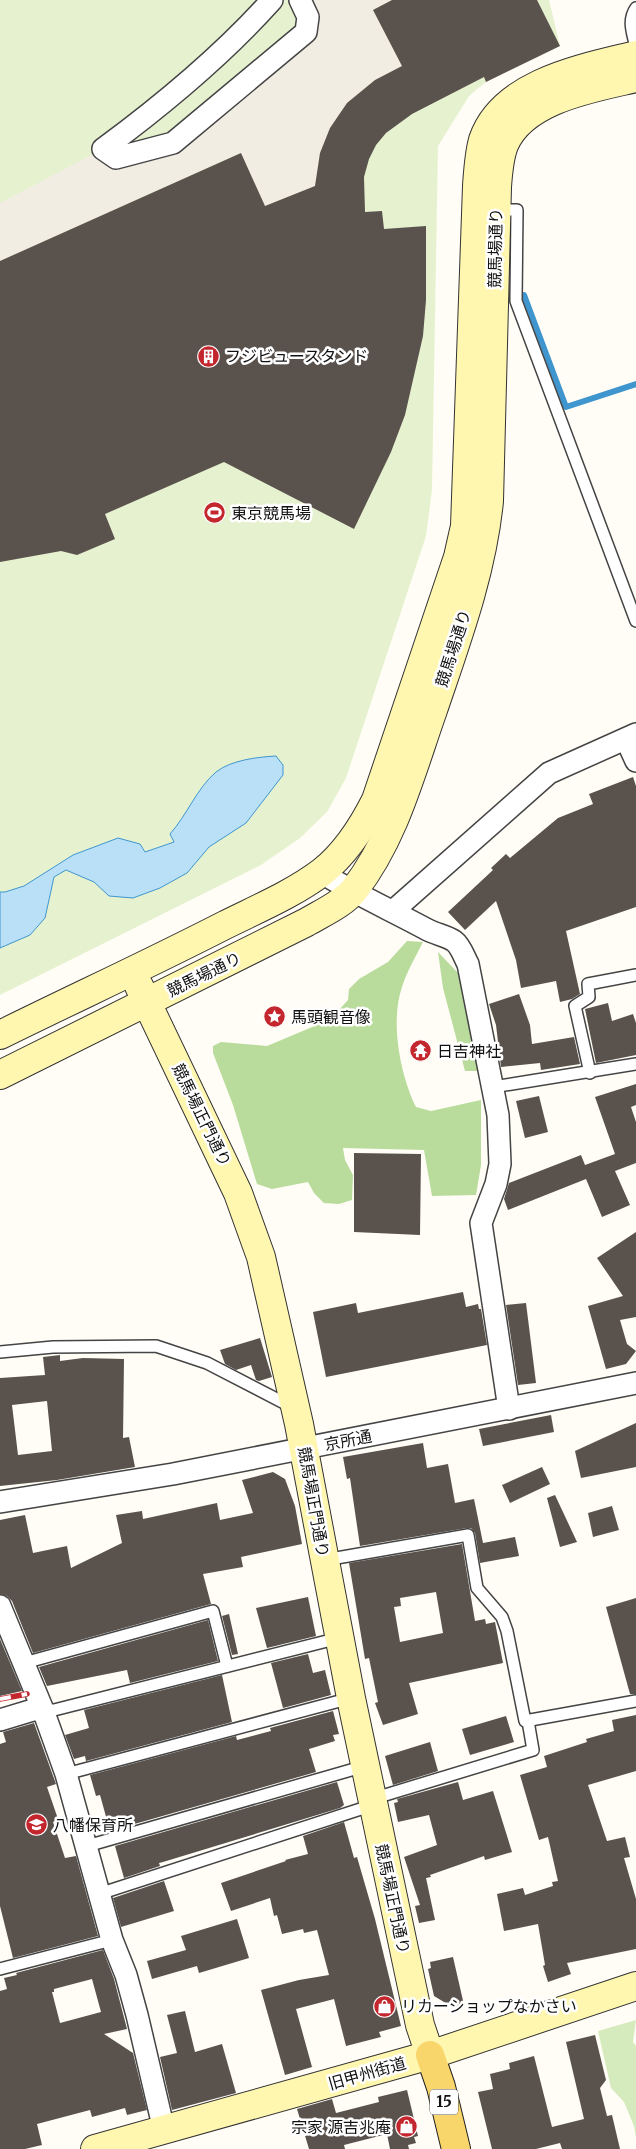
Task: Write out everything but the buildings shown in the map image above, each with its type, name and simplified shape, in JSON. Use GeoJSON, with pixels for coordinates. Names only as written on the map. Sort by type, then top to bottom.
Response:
{"type":"FeatureCollection","features":[{"type":"Feature","properties":{"kind":"main road","name":"15"},"geometry":{"type":"LineString","coordinates":[[430,2056],[441,2088],[456,2149]]}},
{"type":"Feature","properties":{"kind":"street"},"geometry":{"type":"LineString","coordinates":[[272,0],[180,90],[103,149],[116,158],[173,143],[306,32],[308,17],[300,0]]}},
{"type":"Feature","properties":{"kind":"street","name":"競馬場通り"},"geometry":{"type":"LineString","coordinates":[[0,1075],[307,922],[340,902],[352,892],[368,869],[388,835],[399,807],[457,637],[479,563],[486,528],[489,501],[486,210],[479,162],[483,140],[503,108],[528,90],[559,76],[636,55]]}},
{"type":"Feature","properties":{"kind":"street","name":"競馬場通り"},"geometry":{"type":"LineString","coordinates":[[0,1035],[131,970],[165,956],[286,894],[322,872],[346,849],[376,800],[458,557],[465,526],[486,210],[505,144],[519,123],[538,109],[565,97],[636,78]]}},
{"type":"Feature","properties":{"kind":"street"},"geometry":{"type":"LineString","coordinates":[[393,911],[549,773],[631,736],[636,761]]}},
{"type":"Feature","properties":{"kind":"street"},"geometry":{"type":"LineString","coordinates":[[322,872],[352,892],[428,930],[453,940],[459,945],[468,964],[498,1115],[500,1164],[496,1184],[480,1223],[509,1409]]}},
{"type":"Feature","properties":{"kind":"street","name":"競馬場正門通り"},"geometry":{"type":"LineString","coordinates":[[131,970],[238,1192],[261,1257],[296,1409],[372,1802],[420,2025],[430,2056]]}},
{"type":"Feature","properties":{"kind":"street","name":"京所通"},"geometry":{"type":"LineString","coordinates":[[0,1502],[80,1491],[636,1383]]}},
{"type":"Feature","properties":{"kind":"street"},"geometry":{"type":"LineString","coordinates":[[0,1606],[43,1710],[66,1774],[88,1846],[112,1940],[126,1974],[164,2130]]}},
{"type":"Feature","properties":{"kind":"street"},"geometry":{"type":"LineString","coordinates":[[0,1720],[33,1710],[43,1710]]}},
{"type":"Feature","properties":{"kind":"street","name":"旧甲州街道"},"geometry":{"type":"LineString","coordinates":[[95,2149],[430,2056],[636,1986]]}},
{"type":"Feature","properties":{"kind":"lane"},"geometry":{"type":"LineString","coordinates":[[636,8],[631,15],[630,25],[636,48]]}},
{"type":"Feature","properties":{"kind":"lane"},"geometry":{"type":"LineString","coordinates":[[486,210],[517,210],[516,301],[636,621]]}},
{"type":"Feature","properties":{"kind":"lane"},"geometry":{"type":"LineString","coordinates":[[590,1072],[575,1006],[589,997],[588,984],[636,975]]}},
{"type":"Feature","properties":{"kind":"lane"},"geometry":{"type":"LineString","coordinates":[[493,1086],[636,1064]]}},
{"type":"Feature","properties":{"kind":"lane"},"geometry":{"type":"LineString","coordinates":[[0,1352],[52,1347],[156,1346],[208,1364],[296,1409]]}},
{"type":"Feature","properties":{"kind":"lane"},"geometry":{"type":"LineString","coordinates":[[99,1894],[533,1750],[507,1630],[502,1617],[476,1588],[468,1535],[325,1560]]}},
{"type":"Feature","properties":{"kind":"lane"},"geometry":{"type":"LineString","coordinates":[[24,1663],[214,1611],[227,1666]]}},
{"type":"Feature","properties":{"kind":"lane"},"geometry":{"type":"LineString","coordinates":[[43,1710],[54,1710],[339,1638]]}},
{"type":"Feature","properties":{"kind":"lane"},"geometry":{"type":"LineString","coordinates":[[66,1774],[351,1698]]}},
{"type":"Feature","properties":{"kind":"lane"},"geometry":{"type":"LineString","coordinates":[[528,1720],[636,1701]]}},
{"type":"Feature","properties":{"kind":"lane"},"geometry":{"type":"LineString","coordinates":[[88,1846],[365,1766]]}},
{"type":"Feature","properties":{"kind":"lane"},"geometry":{"type":"LineString","coordinates":[[0,1969],[112,1940]]}},
{"type":"Feature","properties":{"kind":"green space","name":"東京競馬場"},"geometry":{"type":"Polygon","coordinates":[[[0,0],[549,0],[560,46],[486,82],[469,96],[438,146],[432,490],[426,536],[346,778],[327,812],[300,838],[261,865],[0,995],[0,0]]]}},
{"type":"Feature","properties":{"kind":"green space"},"geometry":{"type":"Polygon","coordinates":[[[407,941],[423,942],[406,975],[398,1001],[398,1048],[405,1080],[416,1107],[431,1111],[481,1100],[481,1165],[476,1195],[432,1196],[424,1150],[343,1148],[345,1160],[353,1175],[352,1200],[339,1204],[324,1203],[314,1193],[308,1182],[272,1189],[257,1184],[233,1105],[213,1053],[213,1046],[221,1042],[267,1046],[317,1025],[338,1011],[348,1000],[349,989],[359,979],[388,962],[407,941]]]}},
{"type":"Feature","properties":{"kind":"green space"},"geometry":{"type":"Polygon","coordinates":[[[438,952],[458,973],[479,1071],[465,1071],[443,988],[438,952]]]}},
{"type":"Feature","properties":{"kind":"green space"},"geometry":{"type":"Polygon","coordinates":[[[636,2020],[633,2042],[636,2046],[636,2137],[634,2126],[624,2102],[611,2088],[598,2031],[636,2020]]]}},
{"type":"Feature","properties":{"kind":"shaded area"},"geometry":{"type":"Polygon","coordinates":[[[300,0],[392,0],[373,10],[402,66],[375,80],[347,103],[330,128],[320,153],[315,186],[265,206],[240,153],[0,261],[0,203],[103,149],[173,143],[306,32],[300,0]]]}},
{"type":"Feature","properties":{"kind":"water"},"geometry":{"type":"Polygon","coordinates":[[[276,756],[283,765],[283,775],[246,823],[209,847],[187,873],[160,888],[133,898],[109,896],[94,882],[66,870],[54,877],[45,918],[30,935],[0,948],[0,892],[24,886],[73,855],[118,838],[140,844],[145,852],[174,842],[170,834],[203,786],[216,772],[237,762],[253,758],[276,756]]]}},
{"type":"Feature","properties":{"kind":"waterway"},"geometry":{"type":"LineString","coordinates":[[524,295],[566,407],[636,384]]}},
{"type":"Feature","properties":{"kind":"railway"},"geometry":{"type":"LineString","coordinates":[[0,1699],[27,1694]]}},
{"type":"Feature","properties":{"kind":"place","name":"フジビュースタンド"},"geometry":{"type":"Point","coordinates":[209,356]}},
{"type":"Feature","properties":{"kind":"place","name":"東京競馬場"},"geometry":{"type":"Point","coordinates":[215,513]}},
{"type":"Feature","properties":{"kind":"place","name":"馬頭観音像"},"geometry":{"type":"Point","coordinates":[275,1017]}},
{"type":"Feature","properties":{"kind":"place","name":"日吉神社"},"geometry":{"type":"Point","coordinates":[421,1051]}},
{"type":"Feature","properties":{"kind":"place","name":"八幡保育所"},"geometry":{"type":"Point","coordinates":[37,1825]}},
{"type":"Feature","properties":{"kind":"place","name":"リカーショップなかさい"},"geometry":{"type":"Point","coordinates":[385,2006]}},
{"type":"Feature","properties":{"kind":"place","name":"宗家 源吉兆庵"},"geometry":{"type":"Point","coordinates":[407,2127]}}]}
